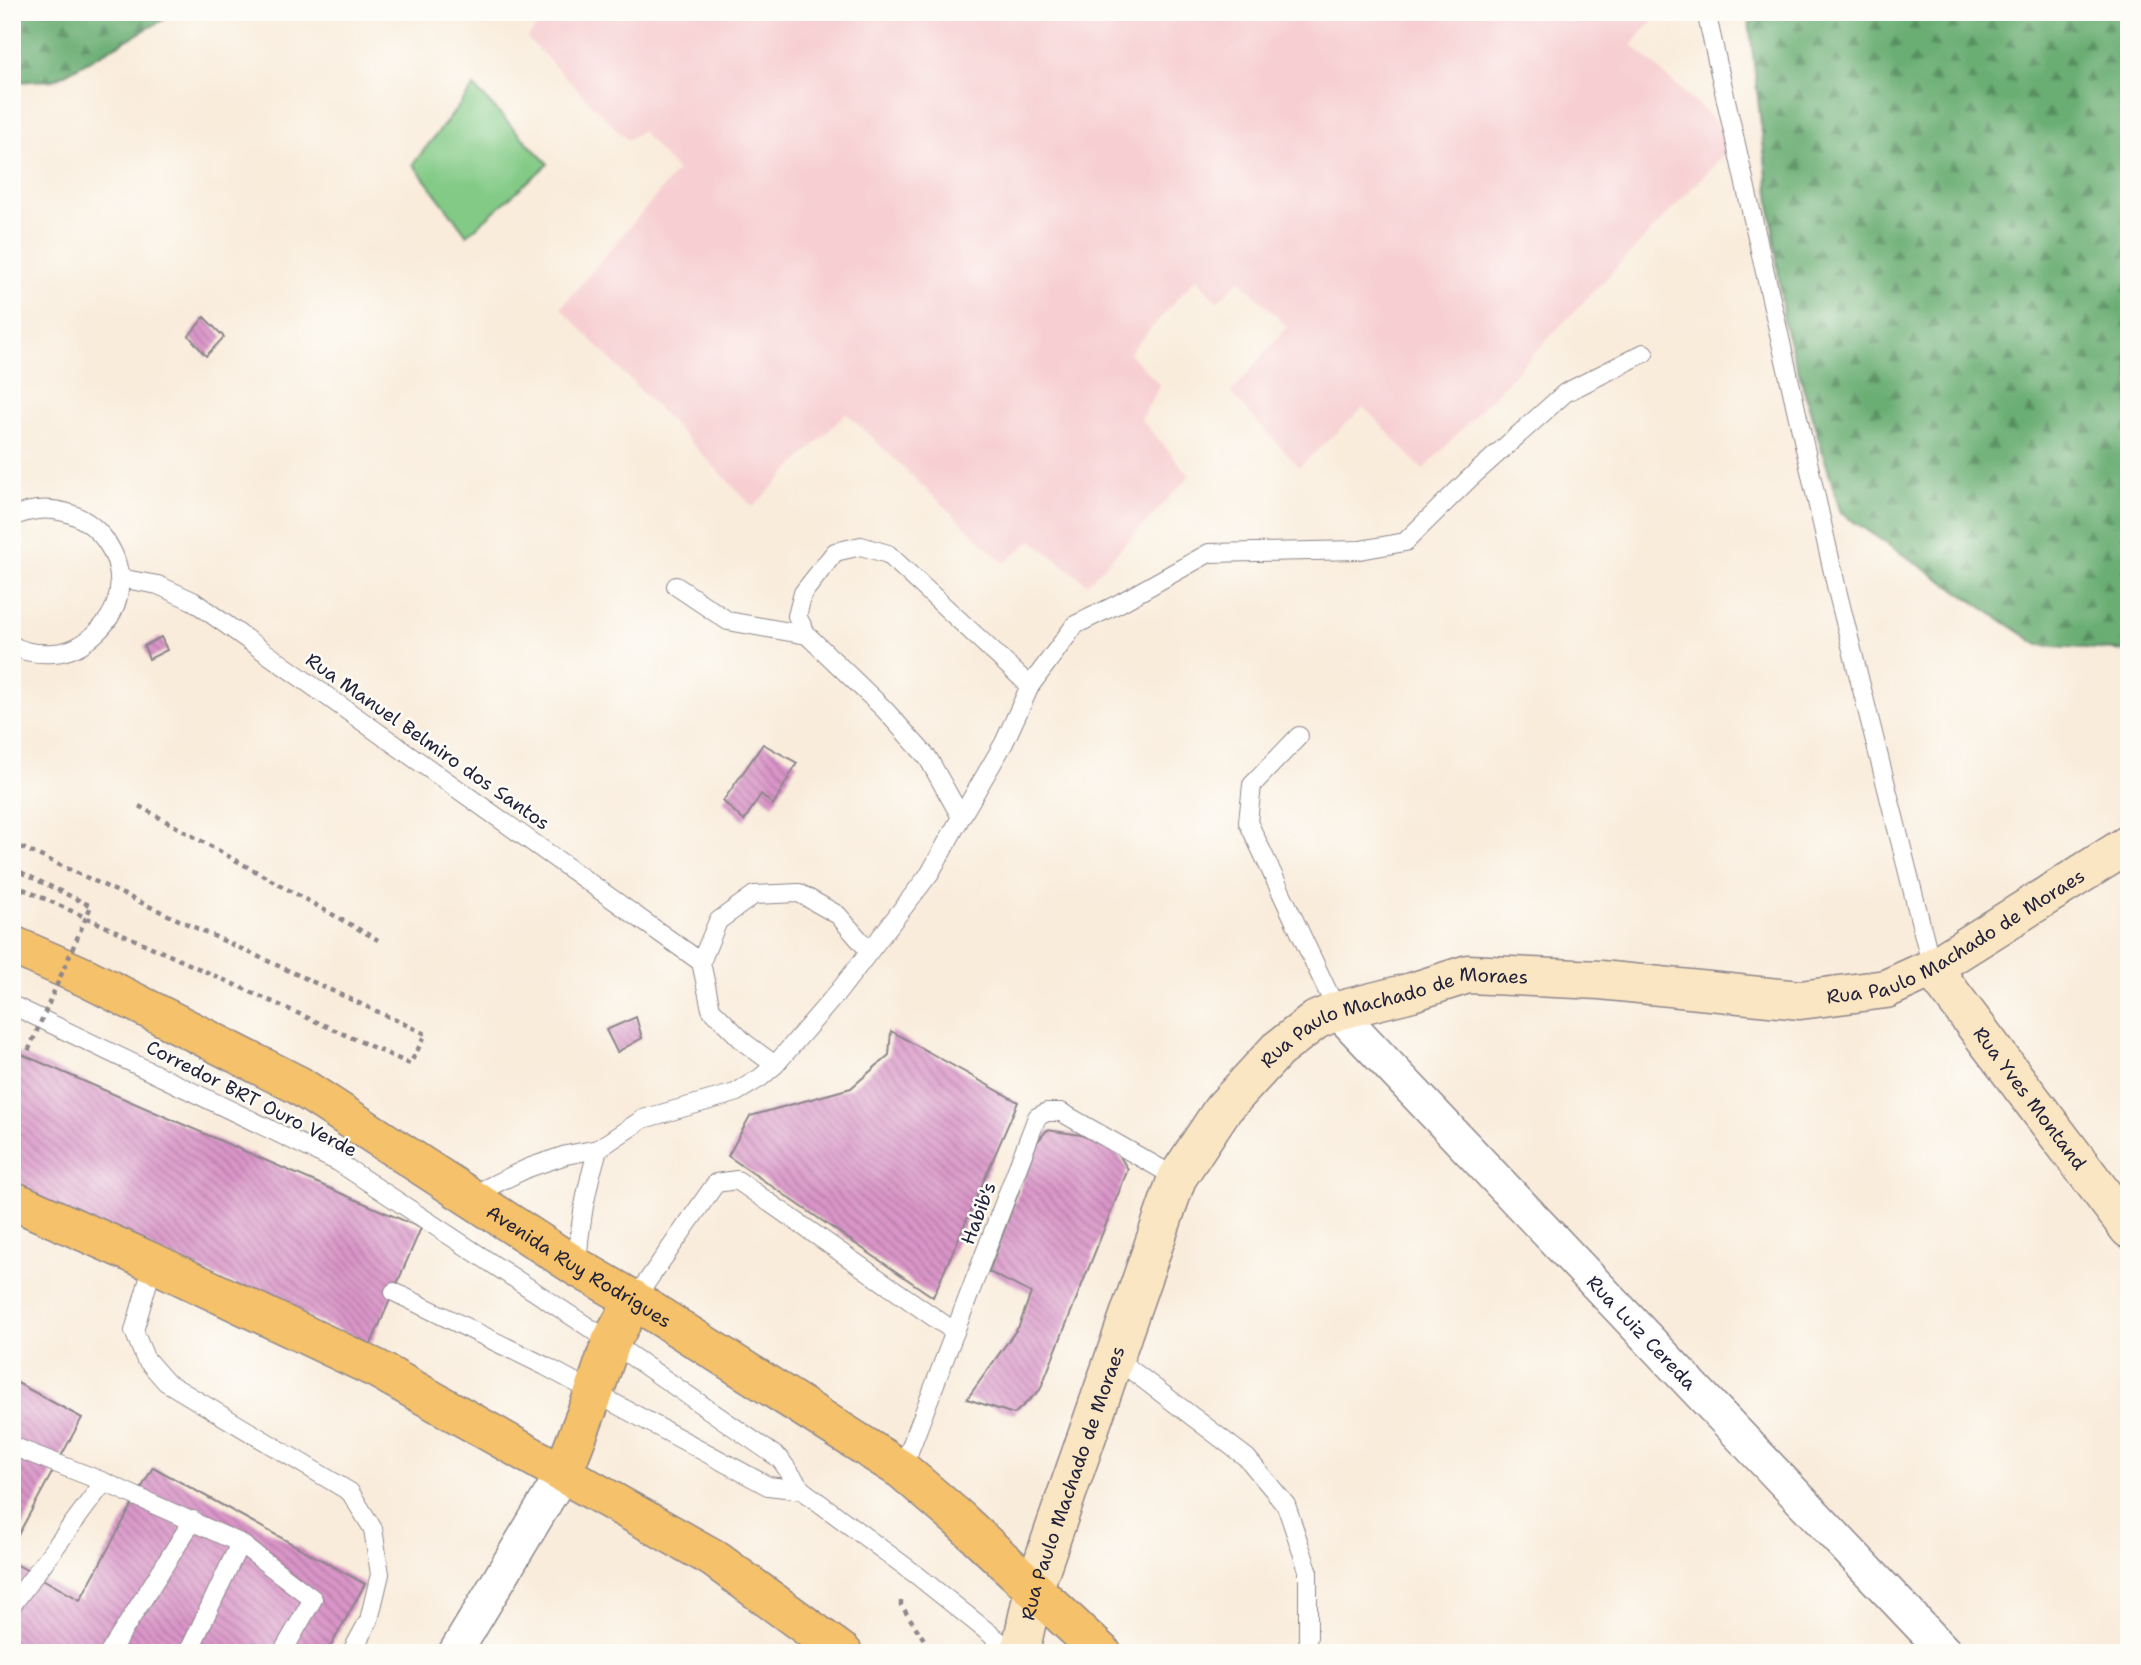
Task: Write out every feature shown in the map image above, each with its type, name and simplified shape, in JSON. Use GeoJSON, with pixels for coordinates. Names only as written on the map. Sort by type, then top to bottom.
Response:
{"type":"FeatureCollection","features":[{"type":"Feature","properties":{"kind":"main road","name":"Rua Paulo Machado de Moraes"},"geometry":{"type":"LineString","coordinates":[[1020,1653],[1034,1588],[1177,1178],[1222,1110],[1277,1050],[1316,1020],[1337,1011],[1412,992],[1468,974],[1600,980],[1800,1000],[1886,989],[1932,968],[2129,844]]}},
{"type":"Feature","properties":{"kind":"main road","name":"Avenida Ruy Rodrigues"},"geometry":{"type":"LineString","coordinates":[[12,945],[87,978],[299,1085],[576,1267],[634,1300],[902,1470],[959,1519],[1102,1653]]}},
{"type":"Feature","properties":{"kind":"main road","name":"Rua Yves Montand"},"geometry":{"type":"LineString","coordinates":[[1932,968],[2129,1229]]}},
{"type":"Feature","properties":{"kind":"main road"},"geometry":{"type":"LineString","coordinates":[[12,1200],[155,1257],[377,1368],[713,1558],[844,1653]]}},
{"type":"Feature","properties":{"kind":"main road"},"geometry":{"type":"LineString","coordinates":[[563,1473],[611,1342],[634,1300]]}},
{"type":"Feature","properties":{"kind":"street","name":"Rua Luiz Cereda"},"geometry":{"type":"LineString","coordinates":[[1337,1011],[1946,1653]]}},
{"type":"Feature","properties":{"kind":"street"},"geometry":{"type":"LineString","coordinates":[[455,1653],[563,1473]]}},
{"type":"Feature","properties":{"kind":"lane"},"geometry":{"type":"LineString","coordinates":[[1706,12],[1838,594],[1932,968]]}},
{"type":"Feature","properties":{"kind":"lane"},"geometry":{"type":"LineString","coordinates":[[470,1196],[528,1168],[566,1155],[598,1149],[643,1119],[735,1093],[775,1065],[839,991],[930,873],[1004,743],[1030,686],[1075,625],[1118,604],[1209,552],[1360,550],[1405,542],[1469,479],[1565,393],[1644,353]]}},
{"type":"Feature","properties":{"kind":"lane"},"geometry":{"type":"LineString","coordinates":[[12,517],[36,509],[61,510],[83,518],[102,534],[114,554],[119,578],[116,603],[105,625],[87,642],[65,652],[12,656]]}},
{"type":"Feature","properties":{"kind":"lane"},"geometry":{"type":"LineString","coordinates":[[961,817],[928,758],[884,709],[807,635],[797,616],[803,593],[835,552],[861,546],[888,554],[1030,686]]}},
{"type":"Feature","properties":{"kind":"lane","name":"Rua Manuel Belmiro dos Santos"},"geometry":{"type":"LineString","coordinates":[[119,578],[158,585],[193,601],[701,962]]}},
{"type":"Feature","properties":{"kind":"lane"},"geometry":{"type":"LineString","coordinates":[[676,586],[728,621],[807,635]]}},
{"type":"Feature","properties":{"kind":"lane"},"geometry":{"type":"LineString","coordinates":[[12,645],[40,654]]}},
{"type":"Feature","properties":{"kind":"lane"},"geometry":{"type":"LineString","coordinates":[[1299,736],[1252,785],[1248,822],[1337,1011]]}},
{"type":"Feature","properties":{"kind":"lane"},"geometry":{"type":"LineString","coordinates":[[775,1065],[745,1043],[711,1009],[701,962],[718,921],[754,895],[799,893],[838,915],[869,951]]}},
{"type":"Feature","properties":{"kind":"lane","name":"Corredor BRT Ouro Verde"},"geometry":{"type":"LineString","coordinates":[[12,1005],[338,1162],[611,1342],[780,1459],[802,1490],[918,1576],[1014,1653]]}},
{"type":"Feature","properties":{"kind":"lane","name":"Habib's"},"geometry":{"type":"LineString","coordinates":[[902,1470],[1037,1117],[1047,1112],[1061,1112],[1177,1178]]}},
{"type":"Feature","properties":{"kind":"lane"},"geometry":{"type":"LineString","coordinates":[[576,1267],[579,1224],[598,1149]]}},
{"type":"Feature","properties":{"kind":"lane"},"geometry":{"type":"LineString","coordinates":[[634,1300],[716,1183],[737,1180],[955,1332]]}},
{"type":"Feature","properties":{"kind":"lane"},"geometry":{"type":"LineString","coordinates":[[155,1257],[134,1331],[145,1358],[166,1382],[350,1492],[373,1529],[380,1574],[369,1620],[351,1653]]}},
{"type":"Feature","properties":{"kind":"lane","name":"Corredor BRT Ouro Verde"},"geometry":{"type":"LineString","coordinates":[[394,1292],[545,1366],[768,1486],[802,1490]]}},
{"type":"Feature","properties":{"kind":"lane"},"geometry":{"type":"LineString","coordinates":[[1114,1357],[1247,1458],[1286,1505],[1308,1570],[1308,1638]]}},
{"type":"Feature","properties":{"kind":"lane"},"geometry":{"type":"LineString","coordinates":[[12,1446],[104,1482],[240,1543],[313,1599],[282,1653]]}},
{"type":"Feature","properties":{"kind":"lane"},"geometry":{"type":"LineString","coordinates":[[12,1605],[104,1482]]}},
{"type":"Feature","properties":{"kind":"lane"},"geometry":{"type":"LineString","coordinates":[[109,1653],[192,1520]]}},
{"type":"Feature","properties":{"kind":"lane"},"geometry":{"type":"LineString","coordinates":[[188,1653],[240,1543]]}},
{"type":"Feature","properties":{"kind":"path"},"geometry":{"type":"LineString","coordinates":[[139,806],[378,940]]}},
{"type":"Feature","properties":{"kind":"path"},"geometry":{"type":"LineString","coordinates":[[12,843],[426,1034],[410,1064],[12,884]]}},
{"type":"Feature","properties":{"kind":"path"},"geometry":{"type":"LineString","coordinates":[[12,869],[91,906],[26,1056]]}},
{"type":"Feature","properties":{"kind":"shaded area"},"geometry":{"type":"Polygon","coordinates":[[[550,12],[1659,12],[1632,45],[1737,141],[1423,470],[1364,407],[1299,467],[1231,393],[1287,327],[1240,280],[1217,302],[1196,278],[1129,353],[1160,385],[1141,419],[1190,476],[1087,584],[1032,540],[1004,563],[846,413],[753,507],[561,308],[677,171],[641,131],[627,140],[527,38],[550,12]]]}},
{"type":"Feature","properties":{"kind":"green space"},"geometry":{"type":"Polygon","coordinates":[[[12,12],[165,12],[165,19],[54,80],[12,82],[12,12]]]}},
{"type":"Feature","properties":{"kind":"green space"},"geometry":{"type":"Polygon","coordinates":[[[1748,12],[2129,12],[2129,651],[2039,645],[1841,513],[1784,323],[1748,12]]]}},
{"type":"Feature","properties":{"kind":"green space"},"geometry":{"type":"Polygon","coordinates":[[[474,87],[548,164],[467,235],[413,164],[474,87]]]}},
{"type":"Feature","properties":{"kind":"building"},"geometry":{"type":"Polygon","coordinates":[[[204,317],[224,337],[206,356],[189,336],[204,317]]]}},
{"type":"Feature","properties":{"kind":"building"},"geometry":{"type":"Polygon","coordinates":[[[161,637],[167,650],[149,659],[144,646],[161,637]]]}},
{"type":"Feature","properties":{"kind":"building"},"geometry":{"type":"Polygon","coordinates":[[[763,744],[797,763],[773,805],[761,794],[744,821],[723,801],[763,744]]]}},
{"type":"Feature","properties":{"kind":"building"},"geometry":{"type":"Polygon","coordinates":[[[636,1017],[642,1038],[617,1052],[606,1030],[636,1017]]]}},
{"type":"Feature","properties":{"kind":"building"},"geometry":{"type":"Polygon","coordinates":[[[891,1031],[1018,1102],[933,1297],[728,1156],[750,1116],[851,1088],[889,1055],[891,1031]]]}},
{"type":"Feature","properties":{"kind":"building"},"geometry":{"type":"Polygon","coordinates":[[[12,1050],[421,1228],[371,1344],[12,1188],[12,1050]]]}},
{"type":"Feature","properties":{"kind":"building"},"geometry":{"type":"Polygon","coordinates":[[[1047,1130],[1081,1135],[1115,1149],[1128,1169],[1040,1390],[1014,1414],[967,1399],[1019,1326],[1031,1293],[989,1272],[1037,1142],[1047,1130]]]}},
{"type":"Feature","properties":{"kind":"building"},"geometry":{"type":"Polygon","coordinates":[[[12,1380],[82,1418],[12,1546],[12,1380]]]}},
{"type":"Feature","properties":{"kind":"building"},"geometry":{"type":"Polygon","coordinates":[[[153,1467],[365,1584],[327,1653],[12,1653],[12,1562],[80,1600],[153,1467]]]}}]}
